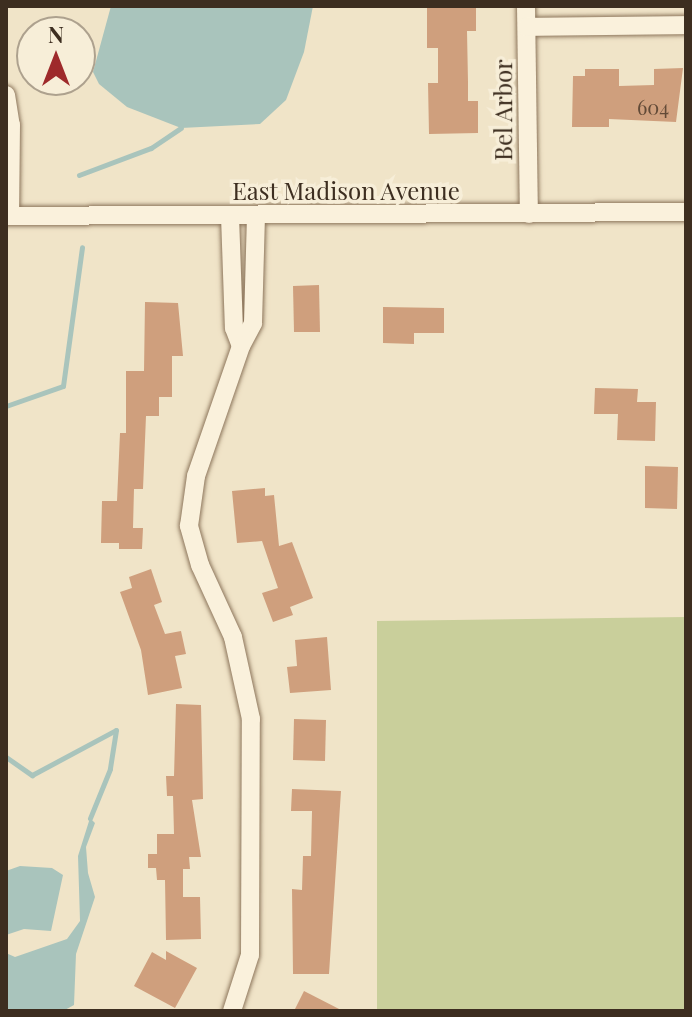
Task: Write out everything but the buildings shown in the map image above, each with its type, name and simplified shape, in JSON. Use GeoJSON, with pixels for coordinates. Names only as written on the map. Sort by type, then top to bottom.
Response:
{"type":"FeatureCollection","features":[{"type":"Feature","properties":{"kind":"street","name":"Bel Arbor"},"geometry":{"type":"LineString","coordinates":[[526,6],[529,214]]}},
{"type":"Feature","properties":{"kind":"street"},"geometry":{"type":"LineString","coordinates":[[527,27],[686,25]]}},
{"type":"Feature","properties":{"kind":"street"},"geometry":{"type":"LineString","coordinates":[[6,95],[11,125],[8,216]]}},
{"type":"Feature","properties":{"kind":"street","name":"East Madison Avenue"},"geometry":{"type":"LineString","coordinates":[[8,216],[686,212]]}},
{"type":"Feature","properties":{"kind":"street"},"geometry":{"type":"LineString","coordinates":[[230,216],[234,328],[241,346]]}},
{"type":"Feature","properties":{"kind":"street"},"geometry":{"type":"LineString","coordinates":[[232,1011],[250,955],[251,719],[233,637],[200,565],[189,526],[196,476],[241,346],[253,323],[256,216]]}},
{"type":"Feature","properties":{"kind":"green space"},"geometry":{"type":"Polygon","coordinates":[[[686,617],[686,1011],[377,1011],[377,621],[686,617]]]}},
{"type":"Feature","properties":{"kind":"water"},"geometry":{"type":"Polygon","coordinates":[[[111,6],[313,6],[304,52],[286,100],[260,124],[181,128],[127,107],[99,84],[96,61],[111,6]]]}},
{"type":"Feature","properties":{"kind":"water"},"geometry":{"type":"Polygon","coordinates":[[[90,818],[95,823],[86,847],[88,873],[95,897],[76,954],[74,1005],[63,1011],[6,1011],[6,953],[15,957],[67,939],[80,921],[78,856],[90,818]]]}},
{"type":"Feature","properties":{"kind":"water"},"geometry":{"type":"Polygon","coordinates":[[[20,866],[52,868],[63,875],[51,931],[24,929],[6,935],[6,871],[20,866]]]}},
{"type":"Feature","properties":{"kind":"waterway"},"geometry":{"type":"LineString","coordinates":[[79,175],[151,148],[181,128]]}},
{"type":"Feature","properties":{"kind":"waterway"},"geometry":{"type":"LineString","coordinates":[[6,406],[63,386],[82,247]]}},
{"type":"Feature","properties":{"kind":"waterway"},"geometry":{"type":"LineString","coordinates":[[6,757],[32,775],[116,730],[110,769],[90,818]]}}]}
